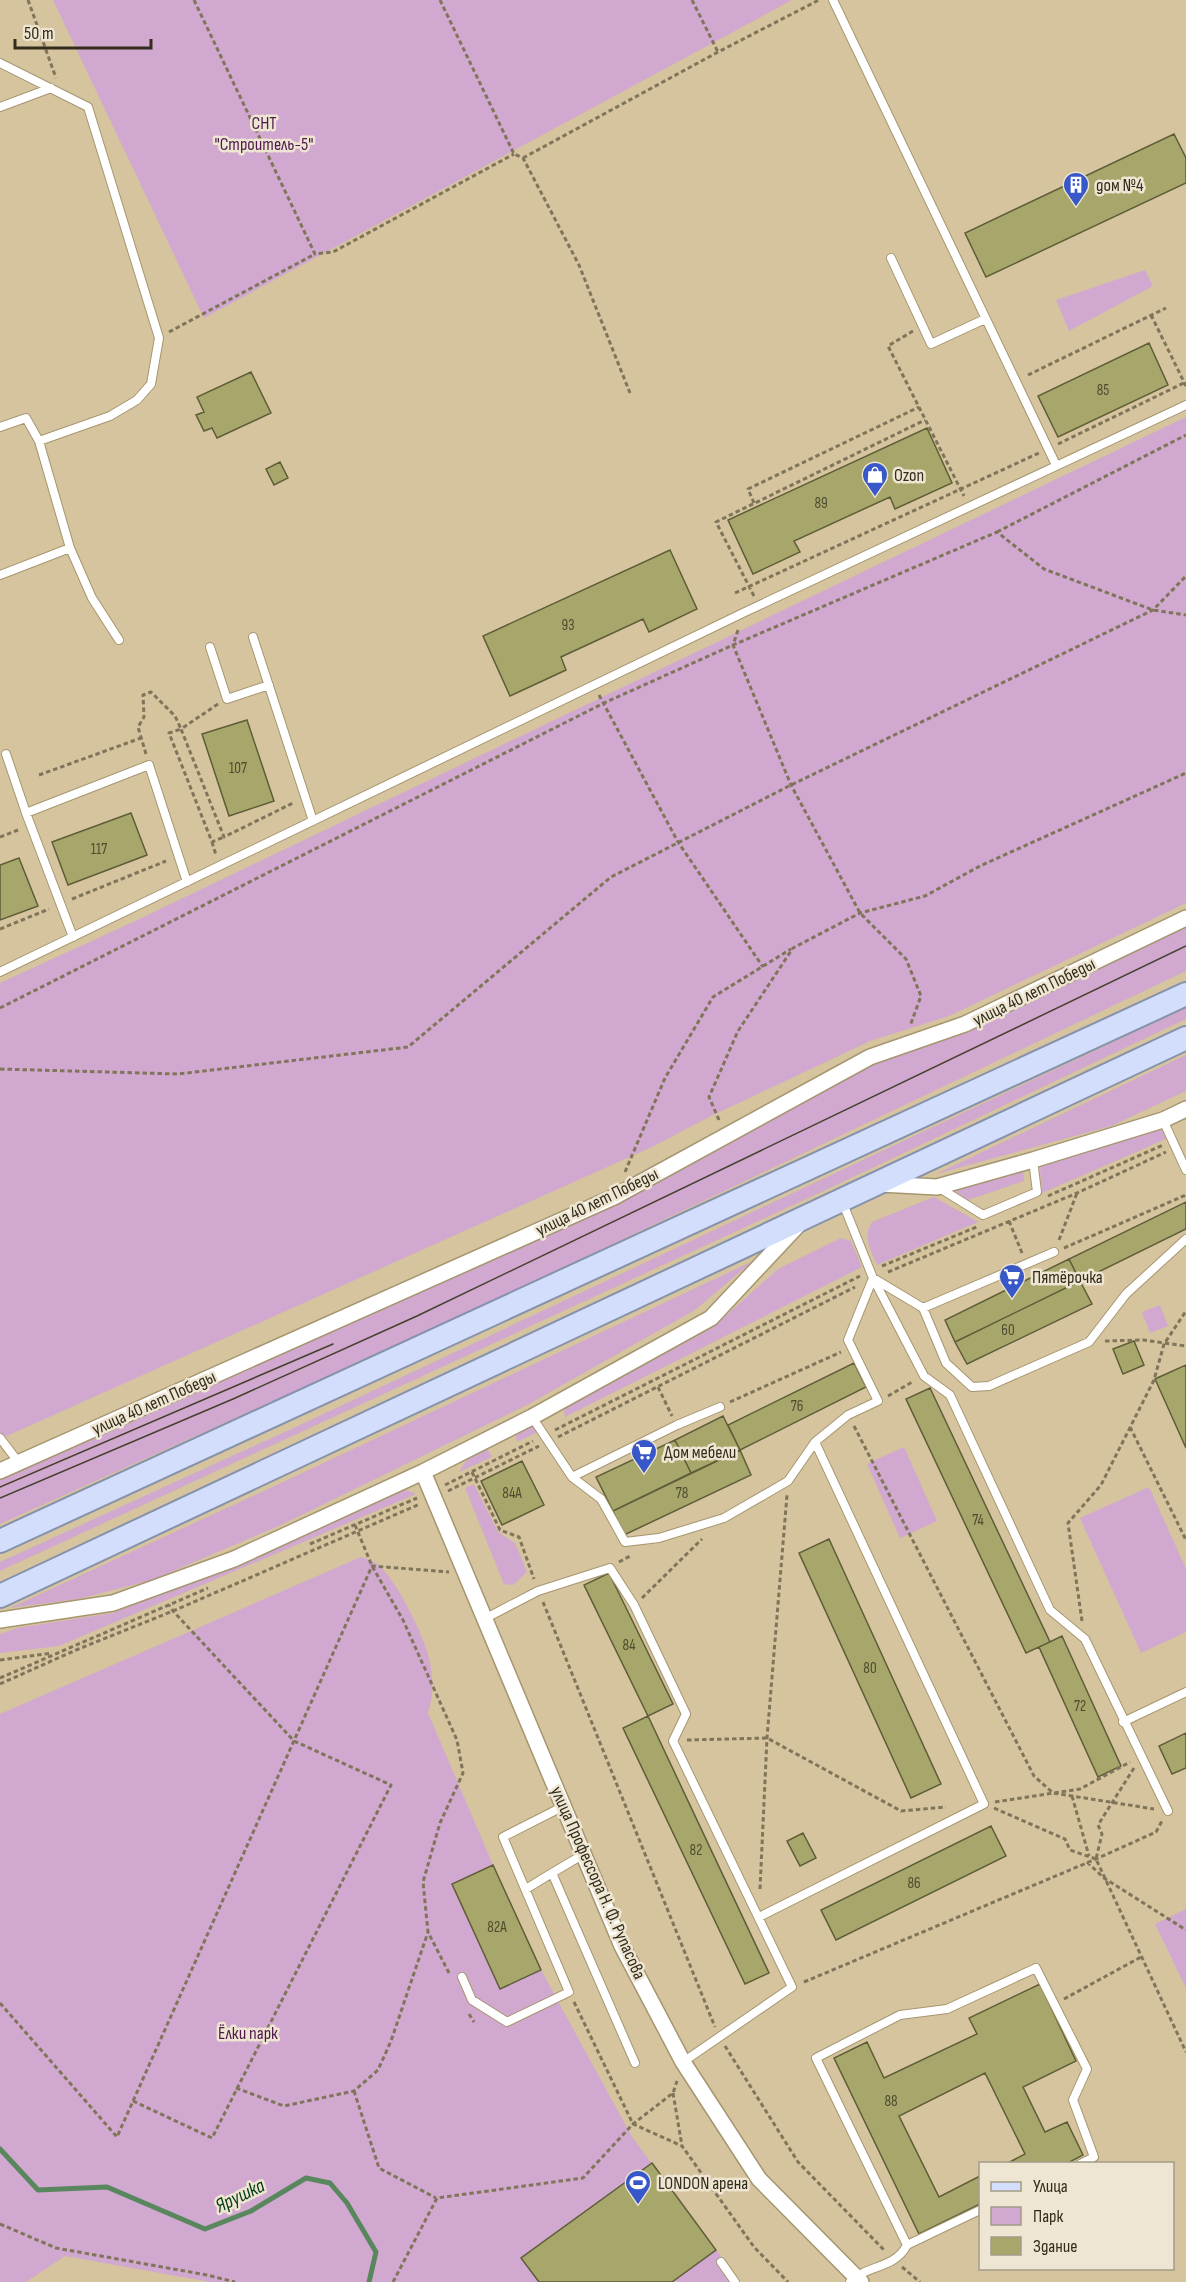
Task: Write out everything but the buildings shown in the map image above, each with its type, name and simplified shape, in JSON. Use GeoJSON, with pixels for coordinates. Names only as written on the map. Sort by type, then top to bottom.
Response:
{"type":"FeatureCollection","features":[{"type":"Feature","properties":{"kind":"main road"},"geometry":{"type":"LineString","coordinates":[[0,1541],[1186,994]]}},
{"type":"Feature","properties":{"kind":"main road"},"geometry":{"type":"LineString","coordinates":[[0,1596],[1186,1038]]}},
{"type":"Feature","properties":{"kind":"street","name":"улица 40 лет Победы"},"geometry":{"type":"LineString","coordinates":[[0,1471],[614,1197],[870,1057],[965,1024],[1186,918]]}},
{"type":"Feature","properties":{"kind":"street"},"geometry":{"type":"LineString","coordinates":[[878,1184],[937,1186],[1033,1160],[1163,1120],[1186,1109]]}},
{"type":"Feature","properties":{"kind":"street"},"geometry":{"type":"LineString","coordinates":[[0,1620],[113,1603],[234,1559],[423,1472],[532,1417],[711,1318],[805,1217]]}},
{"type":"Feature","properties":{"kind":"street","name":"улица Профессора Н. Ф. Рупасова"},"geometry":{"type":"LineString","coordinates":[[423,1472],[622,1946],[683,2062],[759,2179],[855,2280]]}},
{"type":"Feature","properties":{"kind":"lane"},"geometry":{"type":"LineString","coordinates":[[832,0],[1056,465]]}},
{"type":"Feature","properties":{"kind":"lane"},"geometry":{"type":"LineString","coordinates":[[0,63],[88,107],[159,338],[151,384],[137,400],[110,416],[39,441]]}},
{"type":"Feature","properties":{"kind":"lane"},"geometry":{"type":"LineString","coordinates":[[0,107],[51,88]]}},
{"type":"Feature","properties":{"kind":"lane"},"geometry":{"type":"LineString","coordinates":[[891,258],[931,344],[984,319]]}},
{"type":"Feature","properties":{"kind":"lane"},"geometry":{"type":"LineString","coordinates":[[0,972],[745,612],[1186,405]]}},
{"type":"Feature","properties":{"kind":"lane"},"geometry":{"type":"LineString","coordinates":[[0,427],[26,418],[39,441],[70,548],[92,598],[119,640]]}},
{"type":"Feature","properties":{"kind":"lane"},"geometry":{"type":"LineString","coordinates":[[0,575],[70,548]]}},
{"type":"Feature","properties":{"kind":"lane"},"geometry":{"type":"LineString","coordinates":[[253,637],[313,821]]}},
{"type":"Feature","properties":{"kind":"lane"},"geometry":{"type":"LineString","coordinates":[[210,646],[227,699],[269,685]]}},
{"type":"Feature","properties":{"kind":"lane"},"geometry":{"type":"LineString","coordinates":[[6,754],[73,937]]}},
{"type":"Feature","properties":{"kind":"lane"},"geometry":{"type":"LineString","coordinates":[[26,813],[149,765],[187,882]]}},
{"type":"Feature","properties":{"kind":"lane"},"geometry":{"type":"LineString","coordinates":[[1163,1120],[1186,1170]]}},
{"type":"Feature","properties":{"kind":"lane"},"geometry":{"type":"LineString","coordinates":[[937,1186],[982,1215],[1037,1192],[1033,1160]]}},
{"type":"Feature","properties":{"kind":"lane"},"geometry":{"type":"LineString","coordinates":[[842,1200],[872,1275],[924,1376],[950,1395],[1050,1610],[1085,1639],[1168,1811]]}},
{"type":"Feature","properties":{"kind":"lane"},"geometry":{"type":"LineString","coordinates":[[872,1275],[923,1308],[946,1363],[972,1387],[989,1386],[1089,1342],[1126,1294],[1185,1242]]}},
{"type":"Feature","properties":{"kind":"lane"},"geometry":{"type":"LineString","coordinates":[[923,1308],[1054,1252]]}},
{"type":"Feature","properties":{"kind":"lane"},"geometry":{"type":"LineString","coordinates":[[532,1417],[572,1477],[601,1500],[625,1542],[659,1538],[724,1518],[788,1481],[815,1442],[848,1415],[878,1401],[848,1340],[872,1275]]}},
{"type":"Feature","properties":{"kind":"lane"},"geometry":{"type":"LineString","coordinates":[[572,1477],[677,1425],[720,1407]]}},
{"type":"Feature","properties":{"kind":"lane"},"geometry":{"type":"LineString","coordinates":[[0,1438],[19,1463]]}},
{"type":"Feature","properties":{"kind":"lane"},"geometry":{"type":"LineString","coordinates":[[759,1917],[984,1804],[815,1442]]}},
{"type":"Feature","properties":{"kind":"lane"},"geometry":{"type":"LineString","coordinates":[[486,1618],[538,1591],[610,1568],[634,1605],[686,1714],[673,1741],[792,1987],[683,2062]]}},
{"type":"Feature","properties":{"kind":"lane"},"geometry":{"type":"LineString","coordinates":[[1124,1722],[1186,1692]]}},
{"type":"Feature","properties":{"kind":"lane"},"geometry":{"type":"LineString","coordinates":[[462,1977],[472,2000],[507,2022],[569,1992],[503,1837],[564,1806]]}},
{"type":"Feature","properties":{"kind":"lane"},"geometry":{"type":"LineString","coordinates":[[526,1889],[584,1854]]}},
{"type":"Feature","properties":{"kind":"lane"},"geometry":{"type":"LineString","coordinates":[[552,1873],[635,2063]]}},
{"type":"Feature","properties":{"kind":"lane"},"geometry":{"type":"LineString","coordinates":[[907,2245],[816,2058],[900,2015],[947,2009],[1036,1968],[1087,2069],[1073,2100],[1094,2157],[1082,2162]]}},
{"type":"Feature","properties":{"kind":"lane"},"geometry":{"type":"LineString","coordinates":[[855,2280],[895,2260],[903,2253],[907,2245],[979,2211]]}},
{"type":"Feature","properties":{"kind":"lane"},"geometry":{"type":"LineString","coordinates":[[721,2262],[735,2282]]}},
{"type":"Feature","properties":{"kind":"path"},"geometry":{"type":"LineString","coordinates":[[28,0],[61,94]]}},
{"type":"Feature","properties":{"kind":"path"},"geometry":{"type":"LineString","coordinates":[[194,0],[315,254]]}},
{"type":"Feature","properties":{"kind":"path"},"geometry":{"type":"LineString","coordinates":[[440,0],[514,154],[523,158],[579,265],[630,393]]}},
{"type":"Feature","properties":{"kind":"path"},"geometry":{"type":"LineString","coordinates":[[692,0],[718,52]]}},
{"type":"Feature","properties":{"kind":"path"},"geometry":{"type":"LineString","coordinates":[[523,158],[819,0]]}},
{"type":"Feature","properties":{"kind":"path"},"geometry":{"type":"LineString","coordinates":[[159,338],[315,254],[333,252],[514,154]]}},
{"type":"Feature","properties":{"kind":"path"},"geometry":{"type":"LineString","coordinates":[[1028,375],[1166,308]]}},
{"type":"Feature","properties":{"kind":"path"},"geometry":{"type":"LineString","coordinates":[[735,593],[1185,384],[1151,315]]}},
{"type":"Feature","properties":{"kind":"path"},"geometry":{"type":"LineString","coordinates":[[923,326],[888,346],[969,507]]}},
{"type":"Feature","properties":{"kind":"path"},"geometry":{"type":"LineString","coordinates":[[754,504],[748,489],[919,407]]}},
{"type":"Feature","properties":{"kind":"path"},"geometry":{"type":"LineString","coordinates":[[759,606],[716,522],[925,420]]}},
{"type":"Feature","properties":{"kind":"path"},"geometry":{"type":"LineString","coordinates":[[0,1008],[604,703],[997,532],[1186,435]]}},
{"type":"Feature","properties":{"kind":"path"},"geometry":{"type":"LineString","coordinates":[[997,532],[1044,569],[1153,610],[1186,615]]}},
{"type":"Feature","properties":{"kind":"path"},"geometry":{"type":"LineString","coordinates":[[0,1069],[178,1074],[408,1047],[611,877],[791,785],[1153,610],[1186,576]]}},
{"type":"Feature","properties":{"kind":"path"},"geometry":{"type":"LineString","coordinates":[[745,612],[733,645],[791,785],[860,913],[906,959],[921,996],[904,1045]]}},
{"type":"Feature","properties":{"kind":"path"},"geometry":{"type":"LineString","coordinates":[[594,686],[678,842],[763,967]]}},
{"type":"Feature","properties":{"kind":"path"},"geometry":{"type":"LineString","coordinates":[[149,765],[138,727],[144,717],[143,695],[151,692],[175,716],[224,837]]}},
{"type":"Feature","properties":{"kind":"path"},"geometry":{"type":"LineString","coordinates":[[227,699],[181,729],[169,733],[212,842],[299,800]]}},
{"type":"Feature","properties":{"kind":"path"},"geometry":{"type":"LineString","coordinates":[[39,775],[141,738]]}},
{"type":"Feature","properties":{"kind":"path"},"geometry":{"type":"LineString","coordinates":[[614,1197],[665,1078],[713,997],[793,948],[860,913],[925,896],[980,866],[1186,773]]}},
{"type":"Feature","properties":{"kind":"path"},"geometry":{"type":"LineString","coordinates":[[0,929],[179,856]]}},
{"type":"Feature","properties":{"kind":"path"},"geometry":{"type":"LineString","coordinates":[[726,1135],[710,1097],[738,1031],[793,948]]}},
{"type":"Feature","properties":{"kind":"path"},"geometry":{"type":"LineString","coordinates":[[0,1684],[358,1532],[472,1472],[658,1387],[872,1275],[1077,1193],[1174,1144]]}},
{"type":"Feature","properties":{"kind":"path"},"geometry":{"type":"LineString","coordinates":[[1041,1200],[1174,1144]]}},
{"type":"Feature","properties":{"kind":"path"},"geometry":{"type":"LineString","coordinates":[[1054,1252],[1077,1193]]}},
{"type":"Feature","properties":{"kind":"path"},"geometry":{"type":"LineString","coordinates":[[1066,1247],[1186,1195]]}},
{"type":"Feature","properties":{"kind":"path"},"geometry":{"type":"LineString","coordinates":[[1009,1221],[1027,1264]]}},
{"type":"Feature","properties":{"kind":"path"},"geometry":{"type":"LineString","coordinates":[[301,1548],[474,1478],[872,1275],[988,1222]]}},
{"type":"Feature","properties":{"kind":"path"},"geometry":{"type":"LineString","coordinates":[[1085,1639],[1068,1523],[1101,1485],[1154,1380],[1164,1344],[1186,1311]]}},
{"type":"Feature","properties":{"kind":"path"},"geometry":{"type":"LineString","coordinates":[[1089,1342],[1143,1340],[1186,1346]]}},
{"type":"Feature","properties":{"kind":"path"},"geometry":{"type":"LineString","coordinates":[[729,1403],[851,1348]]}},
{"type":"Feature","properties":{"kind":"path"},"geometry":{"type":"LineString","coordinates":[[878,1401],[924,1376]]}},
{"type":"Feature","properties":{"kind":"path"},"geometry":{"type":"LineString","coordinates":[[658,1387],[677,1425]]}},
{"type":"Feature","properties":{"kind":"path"},"geometry":{"type":"LineString","coordinates":[[792,1987],[1156,1832],[1168,1811],[1053,1793],[1034,1776],[848,1415]]}},
{"type":"Feature","properties":{"kind":"path"},"geometry":{"type":"LineString","coordinates":[[1130,1427],[1186,1540]]}},
{"type":"Feature","properties":{"kind":"path"},"geometry":{"type":"LineString","coordinates":[[472,1472],[500,1530],[519,1537],[538,1591],[719,2036],[798,2162],[895,2260],[920,2282]]}},
{"type":"Feature","properties":{"kind":"path"},"geometry":{"type":"LineString","coordinates":[[759,1917],[767,1738],[788,1481]]}},
{"type":"Feature","properties":{"kind":"path"},"geometry":{"type":"LineString","coordinates":[[634,1605],[724,1518]]}},
{"type":"Feature","properties":{"kind":"path"},"geometry":{"type":"LineString","coordinates":[[355,1525],[372,1566],[403,1620],[457,1740],[463,1773],[440,1822],[423,1882],[428,1932],[454,1982]]}},
{"type":"Feature","properties":{"kind":"path"},"geometry":{"type":"LineString","coordinates":[[372,1566],[467,1573]]}},
{"type":"Feature","properties":{"kind":"path"},"geometry":{"type":"LineString","coordinates":[[0,2003],[117,2137],[372,1566]]}},
{"type":"Feature","properties":{"kind":"path"},"geometry":{"type":"LineString","coordinates":[[0,1678],[213,1586]]}},
{"type":"Feature","properties":{"kind":"path"},"geometry":{"type":"LineString","coordinates":[[133,2101],[212,2138],[391,1785],[294,1742],[169,1605]]}},
{"type":"Feature","properties":{"kind":"path"},"geometry":{"type":"LineString","coordinates":[[0,1660],[76,1650]]}},
{"type":"Feature","properties":{"kind":"path"},"geometry":{"type":"LineString","coordinates":[[673,1741],[767,1738],[901,1811],[949,1807]]}},
{"type":"Feature","properties":{"kind":"path"},"geometry":{"type":"LineString","coordinates":[[984,1804],[1080,1789],[1141,1756]]}},
{"type":"Feature","properties":{"kind":"path"},"geometry":{"type":"LineString","coordinates":[[1141,1756],[1098,1826],[1102,1834],[1096,1859],[1186,2052]]}},
{"type":"Feature","properties":{"kind":"path"},"geometry":{"type":"LineString","coordinates":[[1072,1796],[1089,1856]]}},
{"type":"Feature","properties":{"kind":"path"},"geometry":{"type":"LineString","coordinates":[[984,1804],[1065,1839],[1071,1850],[1096,1859]]}},
{"type":"Feature","properties":{"kind":"path"},"geometry":{"type":"LineString","coordinates":[[1087,1862],[1104,1878],[1186,1930]]}},
{"type":"Feature","properties":{"kind":"path"},"geometry":{"type":"LineString","coordinates":[[236,2088],[284,2106],[354,2091],[378,2070],[391,2041],[428,1932]]}},
{"type":"Feature","properties":{"kind":"path"},"geometry":{"type":"LineString","coordinates":[[1075,1993],[1141,1957]]}},
{"type":"Feature","properties":{"kind":"path"},"geometry":{"type":"LineString","coordinates":[[569,1992],[633,2124],[682,2146]]}},
{"type":"Feature","properties":{"kind":"path"},"geometry":{"type":"LineString","coordinates":[[469,2012],[474,2022]]}},
{"type":"Feature","properties":{"kind":"path"},"geometry":{"type":"LineString","coordinates":[[683,2062],[673,2093],[682,2146],[754,2247],[788,2282]]}},
{"type":"Feature","properties":{"kind":"path"},"geometry":{"type":"LineString","coordinates":[[354,2091],[379,2168],[437,2198],[583,2178],[633,2124],[673,2093]]}},
{"type":"Feature","properties":{"kind":"path"},"geometry":{"type":"LineString","coordinates":[[393,2282],[437,2198]]}},
{"type":"Feature","properties":{"kind":"path"},"geometry":{"type":"LineString","coordinates":[[0,2224],[56,2248],[235,2282]]}},
{"type":"Feature","properties":{"kind":"green space","name":"СНТ \"Строитель-5\""},"geometry":{"type":"Polygon","coordinates":[[[53,0],[792,0],[204,318],[53,0]]]}},
{"type":"Feature","properties":{"kind":"green space"},"geometry":{"type":"Polygon","coordinates":[[[1145,270],[1153,286],[1069,331],[1056,300],[1145,270]]]}},
{"type":"Feature","properties":{"kind":"green space"},"geometry":{"type":"Polygon","coordinates":[[[1186,417],[1186,903],[949,1016],[870,1041],[711,1116],[654,1146],[0,1439],[0,983],[133,922],[1186,417]]]}},
{"type":"Feature","properties":{"kind":"green space"},"geometry":{"type":"Polygon","coordinates":[[[1186,925],[1186,971],[453,1320],[0,1524],[0,1480],[116,1429],[439,1279],[867,1063],[1186,925]]]}},
{"type":"Feature","properties":{"kind":"green space"},"geometry":{"type":"Polygon","coordinates":[[[1186,1008],[1186,1019],[830,1188],[0,1571],[0,1562],[300,1425],[1186,1008]]]}},
{"type":"Feature","properties":{"kind":"green space"},"geometry":{"type":"Polygon","coordinates":[[[1186,1055],[1186,1091],[1111,1126],[936,1174],[1186,1055]]]}},
{"type":"Feature","properties":{"kind":"green space"},"geometry":{"type":"Polygon","coordinates":[[[1160,1126],[1166,1139],[1042,1193],[1041,1164],[1160,1126]]]}},
{"type":"Feature","properties":{"kind":"green space"},"geometry":{"type":"Polygon","coordinates":[[[1023,1168],[1024,1181],[968,1200],[953,1190],[1023,1168]]]}},
{"type":"Feature","properties":{"kind":"green space"},"geometry":{"type":"Polygon","coordinates":[[[934,1197],[978,1222],[877,1265],[868,1238],[872,1222],[934,1197]]]}},
{"type":"Feature","properties":{"kind":"green space"},"geometry":{"type":"Polygon","coordinates":[[[841,1238],[851,1241],[862,1267],[565,1417],[564,1408],[712,1328],[778,1269],[841,1238]]]}},
{"type":"Feature","properties":{"kind":"green space"},"geometry":{"type":"Polygon","coordinates":[[[753,1261],[695,1310],[527,1405],[281,1525],[152,1580],[78,1599],[10,1608],[281,1483],[753,1261]]]}},
{"type":"Feature","properties":{"kind":"green space"},"geometry":{"type":"Polygon","coordinates":[[[1160,1305],[1168,1326],[1150,1333],[1142,1312],[1160,1305]]]}},
{"type":"Feature","properties":{"kind":"green space"},"geometry":{"type":"Polygon","coordinates":[[[539,1419],[544,1429],[517,1442],[515,1430],[539,1419]]]}},
{"type":"Feature","properties":{"kind":"green space"},"geometry":{"type":"Polygon","coordinates":[[[486,1447],[492,1457],[459,1472],[466,1461],[486,1447]]]}},
{"type":"Feature","properties":{"kind":"green space"},"geometry":{"type":"Polygon","coordinates":[[[904,1447],[937,1521],[900,1538],[867,1464],[904,1447]]]}},
{"type":"Feature","properties":{"kind":"green space"},"geometry":{"type":"Polygon","coordinates":[[[474,1484],[498,1532],[515,1543],[527,1572],[513,1585],[504,1584],[465,1488],[474,1484]]]}},
{"type":"Feature","properties":{"kind":"green space"},"geometry":{"type":"Polygon","coordinates":[[[1149,1487],[1186,1569],[1186,1632],[1141,1653],[1080,1518],[1149,1487]]]}},
{"type":"Feature","properties":{"kind":"green space"},"geometry":{"type":"Polygon","coordinates":[[[403,1489],[416,1494],[59,1646],[0,1653],[0,1634],[17,1628],[113,1613],[235,1563],[403,1489]]]}},
{"type":"Feature","properties":{"kind":"green space","name":"Ёлки парк"},"geometry":{"type":"Polygon","coordinates":[[[361,1557],[376,1564],[394,1583],[423,1640],[432,1682],[428,1713],[493,1865],[452,1884],[500,1989],[541,1970],[632,2137],[740,2282],[210,2282],[65,2256],[26,2282],[0,2282],[0,1714],[361,1557]]]}},
{"type":"Feature","properties":{"kind":"green space"},"geometry":{"type":"Polygon","coordinates":[[[1186,1909],[1186,1988],[1155,1924],[1186,1909]]]}},
{"type":"Feature","properties":{"kind":"waterway","name":"Ярушка"},"geometry":{"type":"LineString","coordinates":[[0,2149],[38,2190],[107,2187],[205,2229],[251,2211],[306,2178],[330,2183],[347,2203],[376,2252],[369,2282]]}},
{"type":"Feature","properties":{"kind":"tram line"},"geometry":{"type":"LineString","coordinates":[[0,1498],[233,1399],[417,1316],[1186,946]]}},
{"type":"Feature","properties":{"kind":"tram line"},"geometry":{"type":"LineString","coordinates":[[0,1487],[333,1344]]}},
{"type":"Feature","properties":{"kind":"place","name":"дом №4"},"geometry":{"type":"Point","coordinates":[1076,208]}},
{"type":"Feature","properties":{"kind":"place","name":"Ozon"},"geometry":{"type":"Point","coordinates":[875,498]}},
{"type":"Feature","properties":{"kind":"place","name":"Пятёрочка"},"geometry":{"type":"Point","coordinates":[1012,1300]}},
{"type":"Feature","properties":{"kind":"place","name":"Дом мебели"},"geometry":{"type":"Point","coordinates":[644,1475]}},
{"type":"Feature","properties":{"kind":"place","name":"LONDON арена"},"geometry":{"type":"Point","coordinates":[638,2206]}}]}
